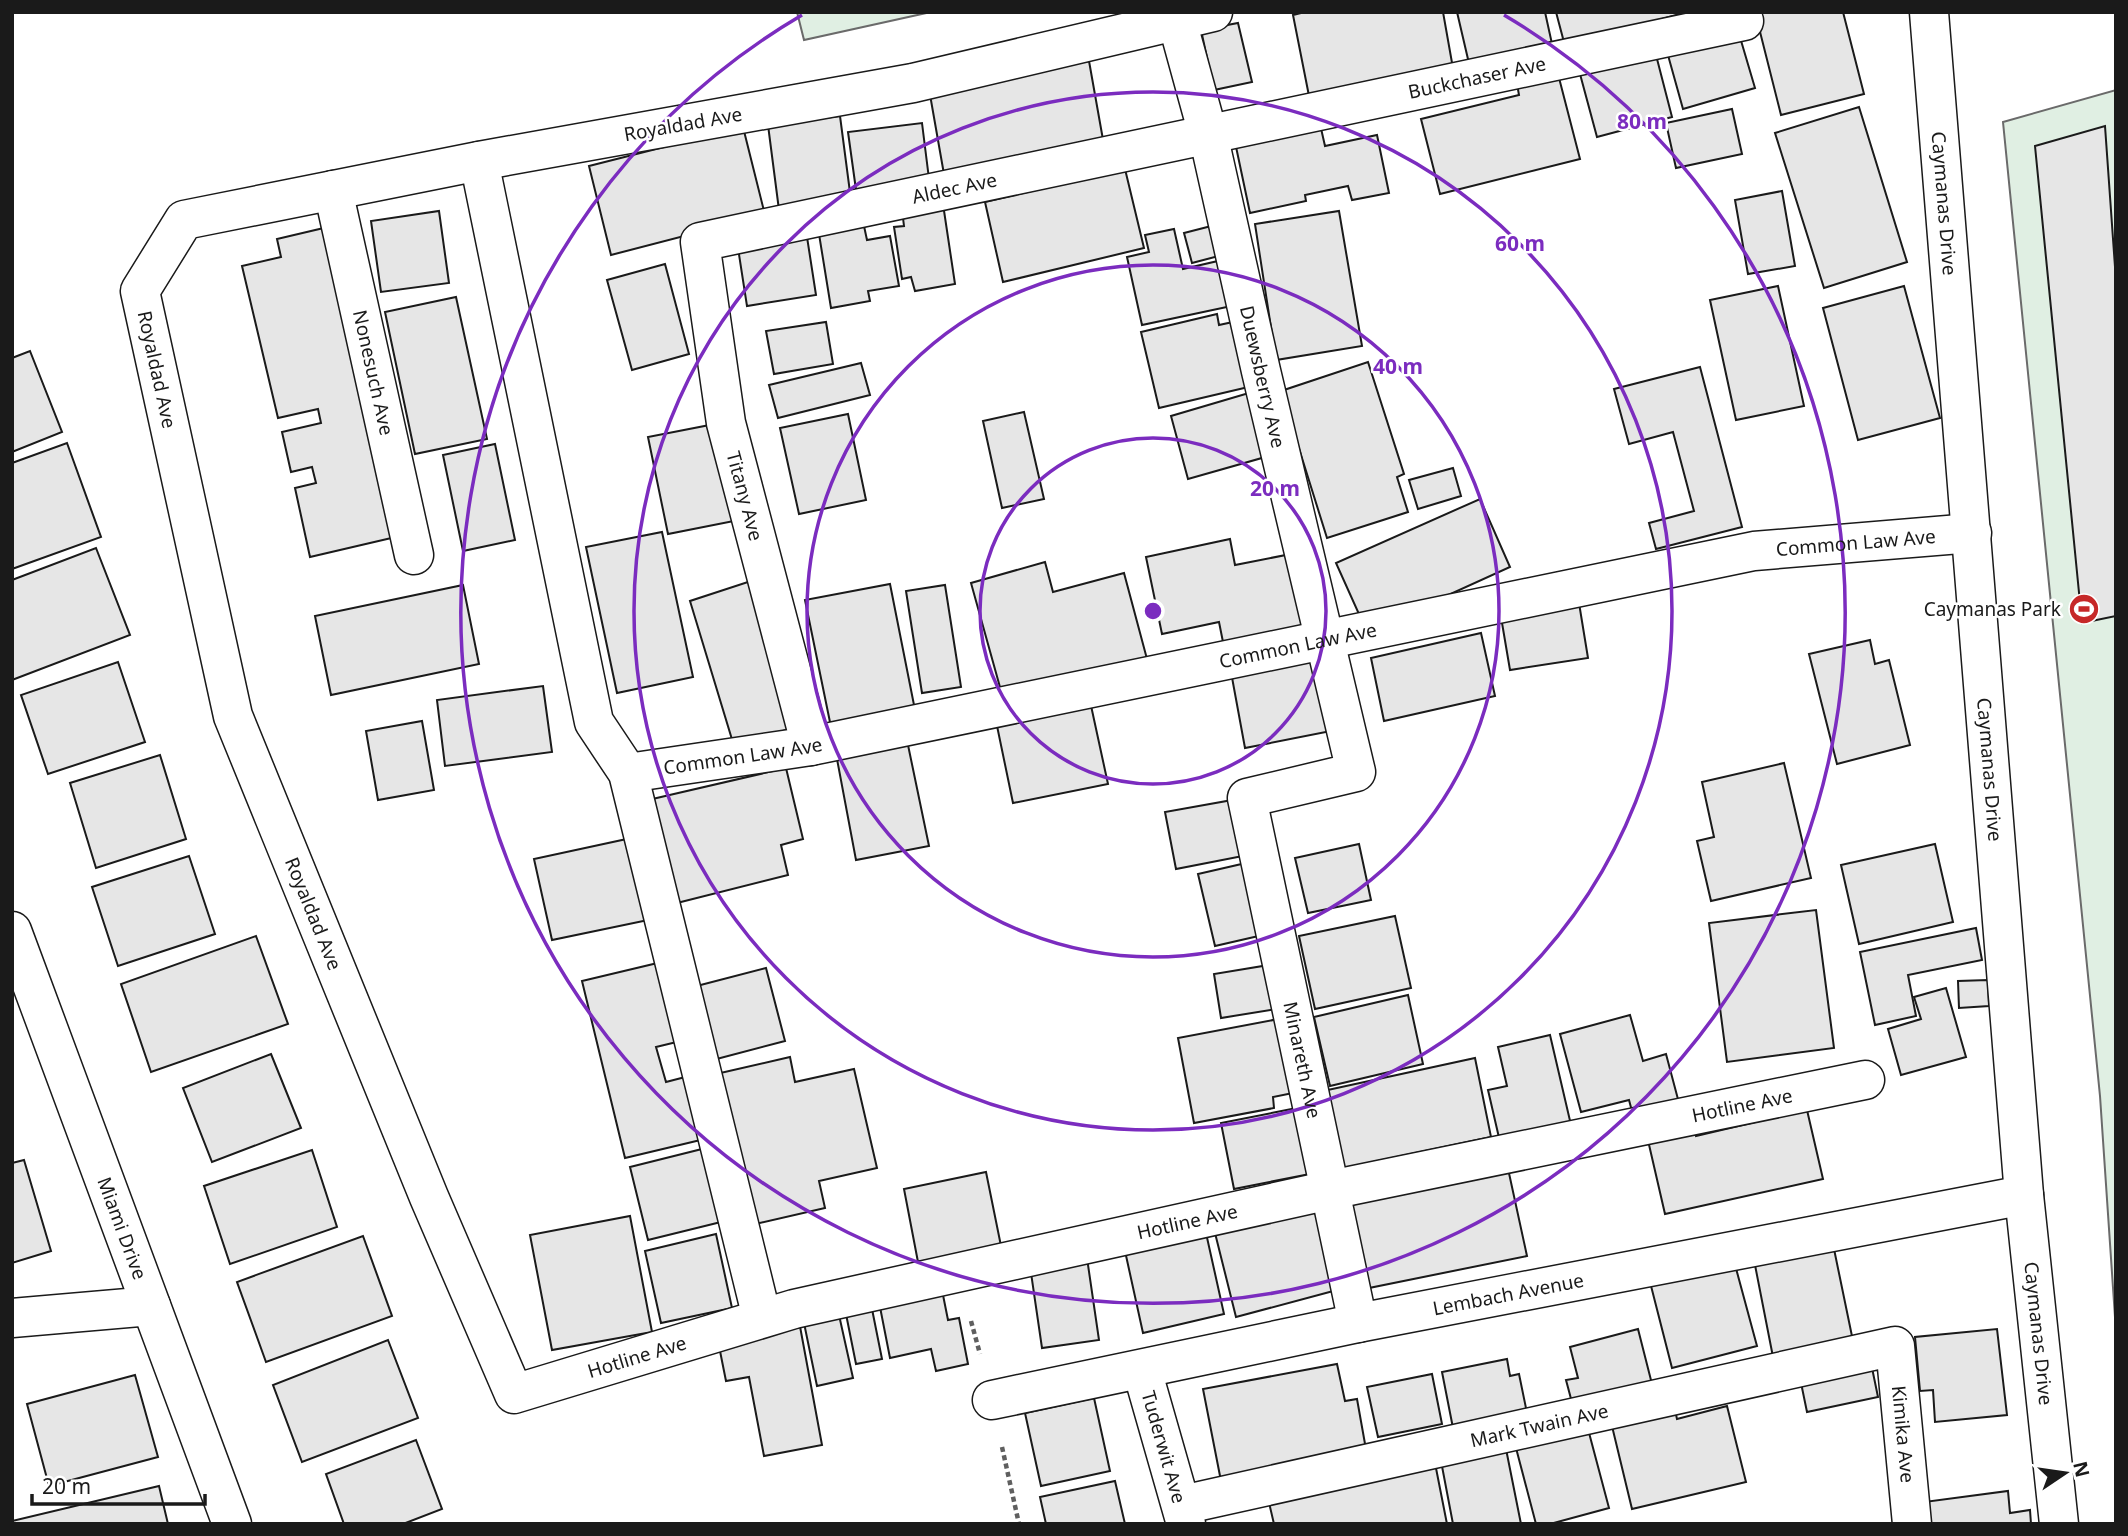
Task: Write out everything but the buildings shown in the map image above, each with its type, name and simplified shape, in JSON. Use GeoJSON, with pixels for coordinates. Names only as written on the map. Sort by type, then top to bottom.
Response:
{"type":"FeatureCollection","features":[{"type":"Feature","properties":{"kind":"street","name":"Caymanas Drive"},"geometry":{"type":"LineString","coordinates":[[1929,12],[2024,1195],[2059,1524]]}},
{"type":"Feature","properties":{"kind":"street","name":"Duewsberry Ave"},"geometry":{"type":"LineString","coordinates":[[1195,16],[1209,134],[1323,640],[1356,772],[1247,797]]}},
{"type":"Feature","properties":{"kind":"street","name":"Royaldad Ave"},"geometry":{"type":"LineString","coordinates":[[514,1394],[429,1197],[233,716],[140,291],[184,220],[479,161],[913,83],[1195,16]]}},
{"type":"Feature","properties":{"kind":"street","name":"Buckchaser Ave"},"geometry":{"type":"LineString","coordinates":[[1209,134],[1744,21]]}},
{"type":"Feature","properties":{"kind":"street","name":"Aldec Ave"},"geometry":{"type":"LineString","coordinates":[[700,242],[1209,134]]}},
{"type":"Feature","properties":{"kind":"street"},"geometry":{"type":"LineString","coordinates":[[479,161],[594,722],[628,773],[762,1318]]}},
{"type":"Feature","properties":{"kind":"street","name":"Nonesuch Ave"},"geometry":{"type":"LineString","coordinates":[[333,190],[414,555]]}},
{"type":"Feature","properties":{"kind":"street","name":"Titany Ave"},"geometry":{"type":"LineString","coordinates":[[700,242],[726,423],[811,746]]}},
{"type":"Feature","properties":{"kind":"street","name":"Common Law Ave"},"geometry":{"type":"LineString","coordinates":[[628,773],[811,746],[1754,551],[1972,533]]}},
{"type":"Feature","properties":{"kind":"street","name":"Minareth Ave"},"geometry":{"type":"LineString","coordinates":[[1247,797],[1358,1323]]}},
{"type":"Feature","properties":{"kind":"street","name":"Miami Drive"},"geometry":{"type":"LineString","coordinates":[[12,932],[232,1524]]}},
{"type":"Feature","properties":{"kind":"street","name":"Hotline Ave"},"geometry":{"type":"LineString","coordinates":[[514,1394],[762,1318],[1329,1190],[1865,1080]]}},
{"type":"Feature","properties":{"kind":"street","name":"Lembach Avenue"},"geometry":{"type":"LineString","coordinates":[[992,1400],[1358,1323],[2024,1195]]}},
{"type":"Feature","properties":{"kind":"street"},"geometry":{"type":"LineString","coordinates":[[12,1318],[151,1306]]}},
{"type":"Feature","properties":{"kind":"street","name":"Mark Twain Ave"},"geometry":{"type":"LineString","coordinates":[[1184,1514],[1895,1346]]}},
{"type":"Feature","properties":{"kind":"street","name":"Kimika Ave"},"geometry":{"type":"LineString","coordinates":[[1895,1346],[1912,1524]]}},
{"type":"Feature","properties":{"kind":"street","name":"Tuderwit Ave"},"geometry":{"type":"LineString","coordinates":[[1142,1370],[1184,1514]]}},
{"type":"Feature","properties":{"kind":"green space"},"geometry":{"type":"Polygon","coordinates":[[[797,12],[931,12],[804,40],[797,12]]]}},
{"type":"Feature","properties":{"kind":"green space","name":"Caymanas Park"},"geometry":{"type":"Polygon","coordinates":[[[2116,90],[2116,1332],[2100,1096],[2003,122],[2116,90]]]}},
{"type":"Feature","properties":{"kind":"place","name":"Caymanas Park"},"geometry":{"type":"Point","coordinates":[2084,609]}}]}
